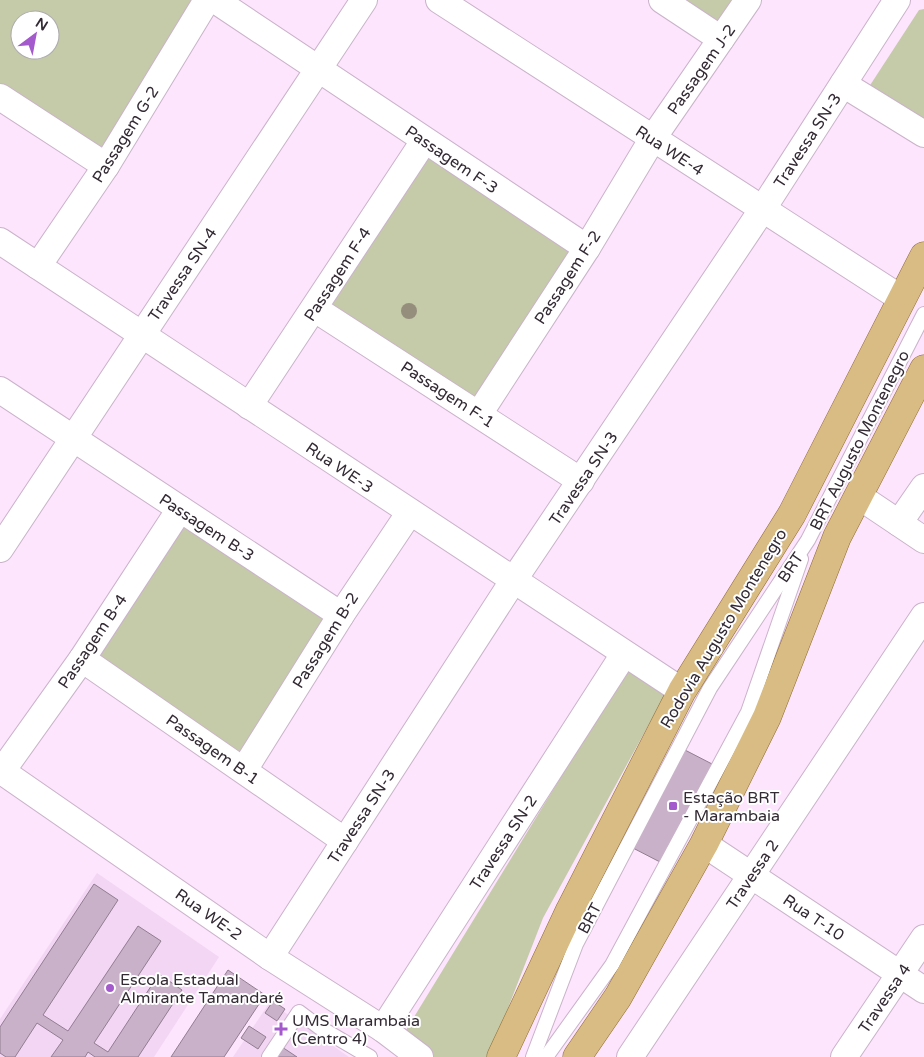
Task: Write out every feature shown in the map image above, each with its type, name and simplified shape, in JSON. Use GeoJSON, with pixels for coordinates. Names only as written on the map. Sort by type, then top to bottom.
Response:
{"type":"FeatureCollection","features":[{"type":"Feature","properties":{"kind":"main road","name":"Rodovia Augusto Montenegro"},"geometry":{"type":"LineString","coordinates":[[501,1057],[570,910],[682,691],[792,514],[924,256]]}},
{"type":"Feature","properties":{"kind":"main road"},"geometry":{"type":"LineString","coordinates":[[577,1057],[618,996],[704,844],[767,718],[837,537],[860,497],[924,370]]}},
{"type":"Feature","properties":{"kind":"street","name":"Passagem G-2"},"geometry":{"type":"LineString","coordinates":[[38,266],[106,166],[207,0]]}},
{"type":"Feature","properties":{"kind":"street","name":"Passagem F-3"},"geometry":{"type":"LineString","coordinates":[[215,0],[587,248]]}},
{"type":"Feature","properties":{"kind":"street","name":"Travessa SN-4"},"geometry":{"type":"LineString","coordinates":[[0,549],[364,0]]}},
{"type":"Feature","properties":{"kind":"street","name":"Rua WE-4"},"geometry":{"type":"LineString","coordinates":[[439,0],[902,299]]}},
{"type":"Feature","properties":{"kind":"street"},"geometry":{"type":"LineString","coordinates":[[662,0],[721,39]]}},
{"type":"Feature","properties":{"kind":"street","name":"Passagem J-2"},"geometry":{"type":"LineString","coordinates":[[653,138],[748,0]]}},
{"type":"Feature","properties":{"kind":"street","name":"Travessa SN-3"},"geometry":{"type":"LineString","coordinates":[[270,957],[514,581],[762,210],[897,0]]}},
{"type":"Feature","properties":{"kind":"street"},"geometry":{"type":"LineString","coordinates":[[843,84],[924,134]]}},
{"type":"Feature","properties":{"kind":"street"},"geometry":{"type":"LineString","coordinates":[[0,97],[106,166]]}},
{"type":"Feature","properties":{"kind":"street","name":"Passagem F-2"},"geometry":{"type":"LineString","coordinates":[[479,414],[587,248],[653,138]]}},
{"type":"Feature","properties":{"kind":"street","name":"Passagem F-4"},"geometry":{"type":"LineString","coordinates":[[249,406],[315,309],[424,141]]}},
{"type":"Feature","properties":{"kind":"street","name":"Rua WE-3"},"geometry":{"type":"LineString","coordinates":[[0,241],[682,691]]}},
{"type":"Feature","properties":{"kind":"street","name":"Passagem F-1"},"geometry":{"type":"LineString","coordinates":[[315,309],[581,481]]}},
{"type":"Feature","properties":{"kind":"street","name":"Passagem B-3"},"geometry":{"type":"LineString","coordinates":[[0,390],[73,440],[341,615]]}},
{"type":"Feature","properties":{"kind":"street"},"geometry":{"type":"LineString","coordinates":[[899,523],[924,487]]}},
{"type":"Feature","properties":{"kind":"street"},"geometry":{"type":"LineString","coordinates":[[860,497],[924,540]]}},
{"type":"Feature","properties":{"kind":"street","name":"Passagem B-4"},"geometry":{"type":"LineString","coordinates":[[1,771],[82,659],[180,509]]}},
{"type":"Feature","properties":{"kind":"street","name":"Passagem B-2"},"geometry":{"type":"LineString","coordinates":[[244,770],[341,615],[410,512]]}},
{"type":"Feature","properties":{"kind":"street","name":"Travessa 2"},"geometry":{"type":"LineString","coordinates":[[630,1057],[924,616]]}},
{"type":"Feature","properties":{"kind":"street","name":"Travessa SN-2"},"geometry":{"type":"LineString","coordinates":[[383,1029],[624,654]]}},
{"type":"Feature","properties":{"kind":"street","name":"Passagem B-1"},"geometry":{"type":"LineString","coordinates":[[82,659],[345,841]]}},
{"type":"Feature","properties":{"kind":"street","name":"Rua WE-2"},"geometry":{"type":"LineString","coordinates":[[1,771],[270,957],[383,1029],[420,1057]]}},
{"type":"Feature","properties":{"kind":"street","name":"Rua T-10"},"geometry":{"type":"LineString","coordinates":[[704,844],[924,990]]}},
{"type":"Feature","properties":{"kind":"street","name":"Travessa 4"},"geometry":{"type":"LineString","coordinates":[[844,1057],[924,938]]}},
{"type":"Feature","properties":{"kind":"lane","name":"BRT Augusto Montenegro"},"geometry":{"type":"LineString","coordinates":[[808,540],[924,314]]}},
{"type":"Feature","properties":{"kind":"lane","name":"BRT"},"geometry":{"type":"LineString","coordinates":[[533,1057],[576,944],[710,688],[808,540]]}},
{"type":"Feature","properties":{"kind":"lane","name":"BRT"},"geometry":{"type":"LineString","coordinates":[[546,1057],[612,965],[748,712],[808,540]]}},
{"type":"Feature","properties":{"kind":"lane"},"geometry":{"type":"LineString","coordinates":[[269,1057],[299,1012],[319,1027],[370,1057]]}},
{"type":"Feature","properties":{"kind":"shaded area","name":"Escola Estadual Almirante Tamandaré"},"geometry":{"type":"Polygon","coordinates":[[[97,873],[219,957],[154,1057],[0,1057],[0,1019],[97,873]]]}},
{"type":"Feature","properties":{"kind":"shaded area","name":"UMS Marambaia (Centro 4)"},"geometry":{"type":"Polygon","coordinates":[[[270,1002],[349,1057],[233,1057],[270,1002]]]}},
{"type":"Feature","properties":{"kind":"green space"},"geometry":{"type":"Polygon","coordinates":[[[0,0],[207,0],[106,166],[0,97],[0,0]]]}},
{"type":"Feature","properties":{"kind":"green space"},"geometry":{"type":"Polygon","coordinates":[[[662,0],[748,0],[721,39],[662,0]]]}},
{"type":"Feature","properties":{"kind":"green space"},"geometry":{"type":"Polygon","coordinates":[[[924,9],[924,128],[865,93],[919,10],[924,9]]]}},
{"type":"Feature","properties":{"kind":"green space"},"geometry":{"type":"Polygon","coordinates":[[[424,141],[587,248],[479,414],[315,309],[424,141]]]}},
{"type":"Feature","properties":{"kind":"green space"},"geometry":{"type":"Polygon","coordinates":[[[180,509],[341,615],[244,770],[82,659],[180,509]]]}},
{"type":"Feature","properties":{"kind":"green space"},"geometry":{"type":"Polygon","coordinates":[[[627,669],[666,693],[543,918],[489,1057],[434,1057],[403,1035],[627,669]]]}},
{"type":"Feature","properties":{"kind":"building","name":"Estação BRT - Marambaia"},"geometry":{"type":"Polygon","coordinates":[[[683,749],[714,765],[662,863],[631,847],[683,749]]]}},
{"type":"Feature","properties":{"kind":"building"},"geometry":{"type":"Polygon","coordinates":[[[94,884],[118,900],[43,1015],[68,1031],[138,926],[161,941],[94,1043],[108,1052],[159,974],[182,990],[138,1057],[95,1057],[88,1052],[85,1057],[51,1057],[63,1040],[37,1023],[15,1057],[6,1057],[0,1053],[0,1027],[94,884]]]}},
{"type":"Feature","properties":{"kind":"building"},"geometry":{"type":"Polygon","coordinates":[[[228,970],[265,995],[224,1057],[171,1057],[228,970]]]}},
{"type":"Feature","properties":{"kind":"building"},"geometry":{"type":"Polygon","coordinates":[[[273,1001],[285,1009],[277,1021],[265,1013],[273,1001]]]}},
{"type":"Feature","properties":{"kind":"building"},"geometry":{"type":"Polygon","coordinates":[[[249,1026],[266,1037],[258,1049],[241,1038],[249,1026]]]}},
{"type":"Feature","properties":{"kind":"building"},"geometry":{"type":"Polygon","coordinates":[[[282,1047],[297,1057],[275,1057],[282,1047]]]}},
{"type":"Feature","properties":{"kind":"place","name":"Estação BRT - Marambaia"},"geometry":{"type":"Point","coordinates":[673,806]}},
{"type":"Feature","properties":{"kind":"place","name":"Escola Estadual Almirante Tamandaré"},"geometry":{"type":"Point","coordinates":[110,988]}},
{"type":"Feature","properties":{"kind":"place","name":"UMS Marambaia (Centro 4)"},"geometry":{"type":"Point","coordinates":[281,1029]}}]}
